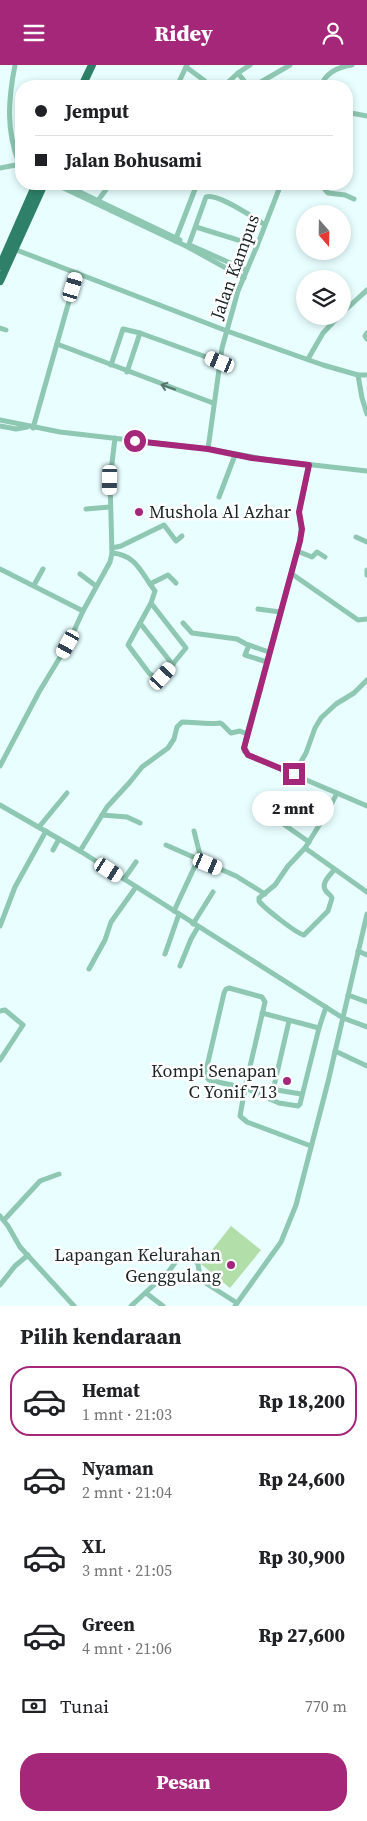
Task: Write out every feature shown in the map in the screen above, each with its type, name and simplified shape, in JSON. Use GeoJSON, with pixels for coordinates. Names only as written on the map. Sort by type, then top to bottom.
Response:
{"type":"FeatureCollection","features":[{"type":"Feature","properties":{"kind":"highway"},"geometry":{"type":"LineString","coordinates":[[85,80],[92,65]]}},
{"type":"Feature","properties":{"kind":"highway"},"geometry":{"type":"LineString","coordinates":[[90,80],[96,65]]}},
{"type":"Feature","properties":{"kind":"highway"},"geometry":{"type":"LineString","coordinates":[[0,266],[35,190]]}},
{"type":"Feature","properties":{"kind":"highway"},"geometry":{"type":"LineString","coordinates":[[0,281],[38,190]]}},
{"type":"Feature","properties":{"kind":"street"},"geometry":{"type":"LineString","coordinates":[[15,65],[10,93],[9,127],[15,150]]}},
{"type":"Feature","properties":{"kind":"street"},"geometry":{"type":"LineString","coordinates":[[230,80],[250,65]]}},
{"type":"Feature","properties":{"kind":"street"},"geometry":{"type":"LineString","coordinates":[[264,80],[290,65]]}},
{"type":"Feature","properties":{"kind":"street"},"geometry":{"type":"LineString","coordinates":[[324,80],[327,74],[344,66],[352,65]]}},
{"type":"Feature","properties":{"kind":"street"},"geometry":{"type":"LineString","coordinates":[[180,80],[186,66],[204,80]]}},
{"type":"Feature","properties":{"kind":"street"},"geometry":{"type":"LineString","coordinates":[[238,73],[243,80]]}},
{"type":"Feature","properties":{"kind":"street"},"geometry":{"type":"LineString","coordinates":[[353,113],[367,116]]}},
{"type":"Feature","properties":{"kind":"street"},"geometry":{"type":"LineString","coordinates":[[0,167],[15,165]]}},
{"type":"Feature","properties":{"kind":"street"},"geometry":{"type":"LineString","coordinates":[[69,190],[97,202]]}},
{"type":"Feature","properties":{"kind":"street"},"geometry":{"type":"LineString","coordinates":[[74,190],[175,240],[246,271]]}},
{"type":"Feature","properties":{"kind":"street"},"geometry":{"type":"LineString","coordinates":[[97,202],[106,190]]}},
{"type":"Feature","properties":{"kind":"street"},"geometry":{"type":"LineString","coordinates":[[175,240],[195,190]]}},
{"type":"Feature","properties":{"kind":"street","name":"Jalan Kampus"},"geometry":{"type":"LineString","coordinates":[[208,449],[213,403],[227,331],[238,291],[258,246],[264,224],[278,190]]}},
{"type":"Feature","properties":{"kind":"street"},"geometry":{"type":"LineString","coordinates":[[325,190],[328,193],[345,195],[354,199]]}},
{"type":"Feature","properties":{"kind":"street"},"geometry":{"type":"LineString","coordinates":[[189,246],[206,197],[211,196],[224,201],[264,224]]}},
{"type":"Feature","properties":{"kind":"street"},"geometry":{"type":"LineString","coordinates":[[196,227],[258,246]]}},
{"type":"Feature","properties":{"kind":"street"},"geometry":{"type":"LineString","coordinates":[[189,246],[244,278]]}},
{"type":"Feature","properties":{"kind":"street"},"geometry":{"type":"LineString","coordinates":[[14,249],[227,331],[329,367],[358,375],[367,375]]}},
{"type":"Feature","properties":{"kind":"street"},"geometry":{"type":"LineString","coordinates":[[33,428],[77,273]]}},
{"type":"Feature","properties":{"kind":"street"},"geometry":{"type":"LineString","coordinates":[[351,305],[367,291]]}},
{"type":"Feature","properties":{"kind":"street"},"geometry":{"type":"LineString","coordinates":[[308,359],[322,333],[330,325]]}},
{"type":"Feature","properties":{"kind":"street"},"geometry":{"type":"LineString","coordinates":[[0,328],[6,330]]}},
{"type":"Feature","properties":{"kind":"street"},"geometry":{"type":"LineString","coordinates":[[110,365],[122,329],[140,333],[220,362]]}},
{"type":"Feature","properties":{"kind":"street"},"geometry":{"type":"LineString","coordinates":[[127,372],[140,333]]}},
{"type":"Feature","properties":{"kind":"street"},"geometry":{"type":"LineString","coordinates":[[367,333],[364,336],[367,339]]}},
{"type":"Feature","properties":{"kind":"street"},"geometry":{"type":"LineString","coordinates":[[56,344],[213,403]]}},
{"type":"Feature","properties":{"kind":"street"},"geometry":{"type":"LineString","coordinates":[[358,375],[367,414]]}},
{"type":"Feature","properties":{"kind":"street"},"geometry":{"type":"LineString","coordinates":[[0,420],[23,424],[26,427]]}},
{"type":"Feature","properties":{"kind":"street"},"geometry":{"type":"LineString","coordinates":[[0,426],[16,429],[26,427],[208,449],[285,462],[367,471]]}},
{"type":"Feature","properties":{"kind":"street"},"geometry":{"type":"LineString","coordinates":[[0,766],[68,644],[83,611],[110,563],[112,551],[110,480],[116,438]]}},
{"type":"Feature","properties":{"kind":"street"},"geometry":{"type":"LineString","coordinates":[[219,497],[235,455]]}},
{"type":"Feature","properties":{"kind":"street"},"geometry":{"type":"LineString","coordinates":[[309,465],[299,512],[302,529],[292,574],[244,748],[245,753],[367,806]]}},
{"type":"Feature","properties":{"kind":"street"},"geometry":{"type":"LineString","coordinates":[[86,509],[110,507]]}},
{"type":"Feature","properties":{"kind":"street"},"geometry":{"type":"LineString","coordinates":[[112,551],[164,525],[176,541],[182,536]]}},
{"type":"Feature","properties":{"kind":"street"},"geometry":{"type":"LineString","coordinates":[[356,537],[367,542]]}},
{"type":"Feature","properties":{"kind":"street"},"geometry":{"type":"LineString","coordinates":[[112,551],[126,555],[135,563],[156,593],[128,643],[133,653],[157,679],[163,676],[173,665],[185,650],[185,645],[151,603]]}},
{"type":"Feature","properties":{"kind":"street"},"geometry":{"type":"LineString","coordinates":[[297,551],[311,557],[317,552],[325,557]]}},
{"type":"Feature","properties":{"kind":"street"},"geometry":{"type":"LineString","coordinates":[[0,569],[83,611]]}},
{"type":"Feature","properties":{"kind":"street"},"geometry":{"type":"LineString","coordinates":[[34,585],[43,569]]}},
{"type":"Feature","properties":{"kind":"street"},"geometry":{"type":"LineString","coordinates":[[367,570],[367,575]]}},
{"type":"Feature","properties":{"kind":"street"},"geometry":{"type":"LineString","coordinates":[[80,574],[96,586]]}},
{"type":"Feature","properties":{"kind":"street"},"geometry":{"type":"LineString","coordinates":[[292,574],[358,620],[367,619]]}},
{"type":"Feature","properties":{"kind":"street"},"geometry":{"type":"LineString","coordinates":[[150,584],[168,575],[176,583]]}},
{"type":"Feature","properties":{"kind":"street"},"geometry":{"type":"LineString","coordinates":[[258,609],[280,613]]}},
{"type":"Feature","properties":{"kind":"street"},"geometry":{"type":"LineString","coordinates":[[140,623],[173,665]]}},
{"type":"Feature","properties":{"kind":"street"},"geometry":{"type":"LineString","coordinates":[[183,623],[192,633],[236,639],[269,652]]}},
{"type":"Feature","properties":{"kind":"street"},"geometry":{"type":"LineString","coordinates":[[249,645],[245,655],[267,662]]}},
{"type":"Feature","properties":{"kind":"street"},"geometry":{"type":"LineString","coordinates":[[294,774],[321,718],[336,704],[354,693],[367,680]]}},
{"type":"Feature","properties":{"kind":"street"},"geometry":{"type":"LineString","coordinates":[[80,851],[107,807],[142,767],[168,749],[174,739],[177,727],[182,722],[195,724],[201,722],[220,723],[231,733],[240,731],[247,734]]}},
{"type":"Feature","properties":{"kind":"street"},"geometry":{"type":"LineString","coordinates":[[39,827],[67,793]]}},
{"type":"Feature","properties":{"kind":"street"},"geometry":{"type":"LineString","coordinates":[[334,870],[324,886],[332,897],[328,911],[304,935],[296,932],[260,903],[259,899],[275,885],[288,866],[310,841],[337,793]]}},
{"type":"Feature","properties":{"kind":"street"},"geometry":{"type":"LineString","coordinates":[[0,805],[80,851],[343,1018],[367,1027]]}},
{"type":"Feature","properties":{"kind":"street"},"geometry":{"type":"LineString","coordinates":[[102,815],[127,817],[140,823]]}},
{"type":"Feature","properties":{"kind":"street"},"geometry":{"type":"LineString","coordinates":[[279,821],[310,841]]}},
{"type":"Feature","properties":{"kind":"street"},"geometry":{"type":"LineString","coordinates":[[0,926],[15,887],[46,831]]}},
{"type":"Feature","properties":{"kind":"street"},"geometry":{"type":"LineString","coordinates":[[165,954],[176,913],[198,860],[200,851],[194,831]]}},
{"type":"Feature","properties":{"kind":"street"},"geometry":{"type":"LineString","coordinates":[[52,850],[60,839]]}},
{"type":"Feature","properties":{"kind":"street"},"geometry":{"type":"LineString","coordinates":[[166,845],[236,876],[265,894]]}},
{"type":"Feature","properties":{"kind":"street"},"geometry":{"type":"LineString","coordinates":[[305,848],[367,892]]}},
{"type":"Feature","properties":{"kind":"street"},"geometry":{"type":"LineString","coordinates":[[124,879],[136,862]]}},
{"type":"Feature","properties":{"kind":"street"},"geometry":{"type":"LineString","coordinates":[[89,969],[105,940],[111,922],[136,887]]}},
{"type":"Feature","properties":{"kind":"street"},"geometry":{"type":"LineString","coordinates":[[180,966],[196,925],[213,892]]}},
{"type":"Feature","properties":{"kind":"street"},"geometry":{"type":"LineString","coordinates":[[131,1306],[169,1271],[180,1256],[188,1255],[198,1264],[200,1276],[204,1282],[236,1304],[280,1242],[300,1193],[367,914]]}},
{"type":"Feature","properties":{"kind":"street"},"geometry":{"type":"LineString","coordinates":[[358,951],[367,955]]}},
{"type":"Feature","properties":{"kind":"street"},"geometry":{"type":"LineString","coordinates":[[311,1146],[241,1118],[240,1111],[245,1088],[262,1013],[265,1002],[262,997],[229,988],[226,989],[205,1075],[209,1080],[245,1088],[268,1099],[294,1107],[300,1104],[301,1094],[326,1007]]}},
{"type":"Feature","properties":{"kind":"street"},"geometry":{"type":"LineString","coordinates":[[348,995],[367,1002]]}},
{"type":"Feature","properties":{"kind":"street"},"geometry":{"type":"LineString","coordinates":[[0,1011],[5,1010],[23,1025],[0,1059]]}},
{"type":"Feature","properties":{"kind":"street"},"geometry":{"type":"LineString","coordinates":[[262,1013],[319,1028]]}},
{"type":"Feature","properties":{"kind":"street"},"geometry":{"type":"LineString","coordinates":[[289,1021],[274,1085],[278,1090],[301,1094]]}},
{"type":"Feature","properties":{"kind":"street"},"geometry":{"type":"LineString","coordinates":[[335,1051],[367,1066]]}},
{"type":"Feature","properties":{"kind":"street"},"geometry":{"type":"LineString","coordinates":[[59,1174],[40,1181],[1,1217],[16,1242],[74,1306]]}},
{"type":"Feature","properties":{"kind":"street"},"geometry":{"type":"LineString","coordinates":[[0,1285],[15,1266],[28,1255]]}},
{"type":"Feature","properties":{"kind":"street"},"geometry":{"type":"LineString","coordinates":[[146,1293],[164,1306]]}},
{"type":"Feature","properties":{"kind":"green space"},"geometry":{"type":"Polygon","coordinates":[[[231,1226],[261,1250],[230,1288],[201,1264],[231,1226]]]}},
{"type":"Feature","properties":{"kind":"place","name":"Mushola Al Azhar"},"geometry":{"type":"Point","coordinates":[139,512]}},
{"type":"Feature","properties":{"kind":"place","name":"Kompi Senapan C Yonif 713"},"geometry":{"type":"Point","coordinates":[287,1081]}},
{"type":"Feature","properties":{"kind":"place","name":"Lapangan Kelurahan Genggulang"},"geometry":{"type":"Point","coordinates":[231,1265]}},
{"type":"Feature","properties":{"kind":"route"},"geometry":{"type":"LineString","coordinates":[[135,441],[208,449],[252,458],[309,465],[299,512],[302,529],[300,541],[244,748],[245,753],[248,755],[294,774]]}}]}
